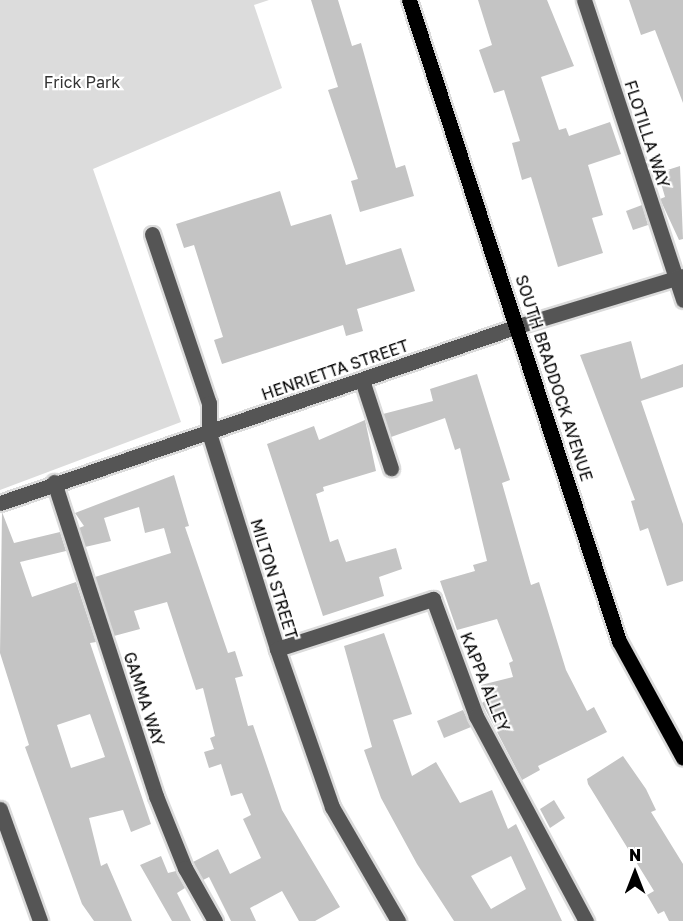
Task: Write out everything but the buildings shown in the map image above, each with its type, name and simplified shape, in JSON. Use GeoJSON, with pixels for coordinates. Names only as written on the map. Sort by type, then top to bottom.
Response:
{"type":"FeatureCollection","features":[{"type":"Feature","properties":{"kind":"main road","name":"SOUTH BRADDOCK AVENUE"},"geometry":{"type":"LineString","coordinates":[[409,0],[518,326],[619,641],[683,758]]}},
{"type":"Feature","properties":{"kind":"street","name":"FLOTILLA WAY"},"geometry":{"type":"LineString","coordinates":[[584,0],[679,278],[683,300]]}},
{"type":"Feature","properties":{"kind":"street","name":"MILTON STREET"},"geometry":{"type":"LineString","coordinates":[[152,234],[209,403],[210,432],[277,649],[332,807],[398,921]]}},
{"type":"Feature","properties":{"kind":"street","name":"HENRIETTA STREET"},"geometry":{"type":"LineString","coordinates":[[0,502],[518,326],[679,278]]}},
{"type":"Feature","properties":{"kind":"street"},"geometry":{"type":"LineString","coordinates":[[362,380],[390,468]]}},
{"type":"Feature","properties":{"kind":"street","name":"GAMMA WAY"},"geometry":{"type":"LineString","coordinates":[[54,482],[156,796],[185,868],[215,921]]}},
{"type":"Feature","properties":{"kind":"street","name":"KAPPA ALLEY"},"geometry":{"type":"LineString","coordinates":[[277,649],[433,599],[476,716],[586,921]]}},
{"type":"Feature","properties":{"kind":"street"},"geometry":{"type":"LineString","coordinates":[[0,810],[40,921]]}},
{"type":"Feature","properties":{"kind":"green space","name":"Frick Park"},"geometry":{"type":"Polygon","coordinates":[[[0,0],[269,0],[254,5],[282,88],[93,169],[181,422],[0,490],[0,0]]]}}]}
